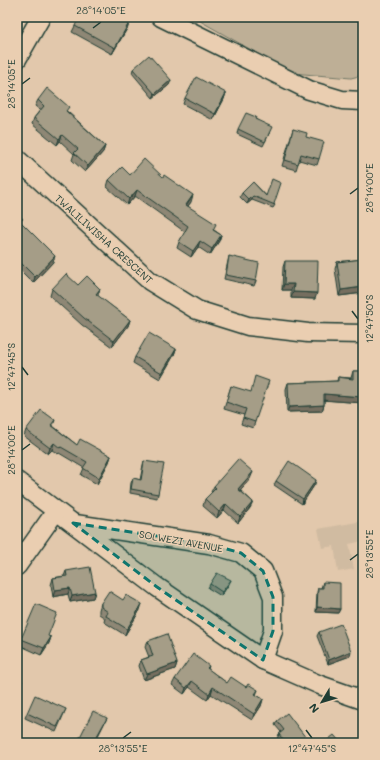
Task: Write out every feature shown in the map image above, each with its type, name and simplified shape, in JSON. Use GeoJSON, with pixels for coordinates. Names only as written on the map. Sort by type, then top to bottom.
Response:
{"type":"FeatureCollection","features":[{"type":"Feature","properties":{"kind":"street"},"geometry":{"type":"LineString","coordinates":[[17,59],[41,17]]}},
{"type":"Feature","properties":{"kind":"street"},"geometry":{"type":"LineString","coordinates":[[161,17],[309,90],[342,100],[363,101]]}},
{"type":"Feature","properties":{"kind":"street","name":"TWALILIWISHA CRESCENT"},"geometry":{"type":"LineString","coordinates":[[17,159],[150,282],[197,310],[248,326],[308,333],[363,334]]}},
{"type":"Feature","properties":{"kind":"street","name":"SOLWEZI AVENUE"},"geometry":{"type":"LineString","coordinates":[[17,481],[157,587],[263,660],[320,685],[363,700]]}},
{"type":"Feature","properties":{"kind":"street"},"geometry":{"type":"LineString","coordinates":[[17,566],[56,510]]}},
{"type":"Feature","properties":{"kind":"street","name":"SOLWEZI AVENUE"},"geometry":{"type":"LineString","coordinates":[[73,523],[208,544],[242,553],[263,571],[273,597],[273,631],[263,660]]}},
{"type":"Feature","properties":{"kind":"highlighted area"},"geometry":{"type":"Polygon","coordinates":[[[73,523],[209,544],[241,553],[263,571],[273,597],[273,631],[263,660],[157,587],[73,523]]]}},
{"type":"Feature","properties":{"kind":"shaded area"},"geometry":{"type":"Polygon","coordinates":[[[193,17],[363,17],[363,75],[351,78],[292,73],[193,17]]]}},
{"type":"Feature","properties":{"kind":"shaded area"},"geometry":{"type":"Polygon","coordinates":[[[363,521],[363,541],[349,544],[354,569],[338,572],[334,546],[322,548],[318,529],[363,521]]]}},
{"type":"Feature","properties":{"kind":"building"},"geometry":{"type":"Polygon","coordinates":[[[79,17],[123,17],[130,21],[115,48],[75,26],[79,17]]]}},
{"type":"Feature","properties":{"kind":"building"},"geometry":{"type":"Polygon","coordinates":[[[149,55],[171,80],[155,94],[133,69],[149,55]]]}},
{"type":"Feature","properties":{"kind":"building"},"geometry":{"type":"Polygon","coordinates":[[[196,77],[226,93],[215,114],[185,98],[196,77]]]}},
{"type":"Feature","properties":{"kind":"building"},"geometry":{"type":"Polygon","coordinates":[[[47,88],[69,107],[66,111],[105,146],[88,166],[74,153],[78,149],[62,135],[59,139],[34,118],[44,106],[38,100],[47,88]]]}},
{"type":"Feature","properties":{"kind":"building"},"geometry":{"type":"Polygon","coordinates":[[[246,113],[256,117],[255,119],[272,127],[265,142],[238,129],[246,113]]]}},
{"type":"Feature","properties":{"kind":"building"},"geometry":{"type":"Polygon","coordinates":[[[293,129],[307,133],[306,137],[324,142],[319,159],[301,154],[298,164],[285,160],[293,129]]]}},
{"type":"Feature","properties":{"kind":"building"},"geometry":{"type":"Polygon","coordinates":[[[144,159],[163,177],[164,175],[193,195],[186,205],[216,224],[213,230],[221,235],[212,249],[200,241],[193,251],[179,242],[188,226],[137,190],[129,199],[109,180],[122,167],[130,175],[144,159]]]}},
{"type":"Feature","properties":{"kind":"building"},"geometry":{"type":"Polygon","coordinates":[[[272,179],[281,183],[274,204],[275,205],[253,196],[249,200],[242,193],[253,182],[266,196],[272,179]]]}},
{"type":"Feature","properties":{"kind":"building"},"geometry":{"type":"Polygon","coordinates":[[[17,213],[23,219],[20,221],[55,256],[35,277],[17,259],[17,213]]]}},
{"type":"Feature","properties":{"kind":"building"},"geometry":{"type":"Polygon","coordinates":[[[229,256],[259,263],[256,281],[226,275],[229,256]]]}},
{"type":"Feature","properties":{"kind":"building"},"geometry":{"type":"Polygon","coordinates":[[[363,259],[363,287],[341,290],[337,262],[363,259]]]}},
{"type":"Feature","properties":{"kind":"building"},"geometry":{"type":"Polygon","coordinates":[[[285,261],[318,261],[317,293],[293,292],[294,284],[284,284],[285,261]]]}},
{"type":"Feature","properties":{"kind":"building"},"geometry":{"type":"Polygon","coordinates":[[[66,274],[78,285],[87,276],[100,289],[96,294],[130,320],[114,341],[84,318],[52,289],[66,274]]]}},
{"type":"Feature","properties":{"kind":"building"},"geometry":{"type":"Polygon","coordinates":[[[149,333],[176,349],[162,373],[135,357],[149,333]]]}},
{"type":"Feature","properties":{"kind":"building"},"geometry":{"type":"Polygon","coordinates":[[[353,371],[363,371],[363,397],[324,394],[324,405],[289,407],[288,383],[338,381],[338,377],[353,379],[353,371]]]}},
{"type":"Feature","properties":{"kind":"building"},"geometry":{"type":"Polygon","coordinates":[[[255,376],[269,381],[255,422],[243,418],[246,409],[226,402],[231,386],[251,392],[255,376]]]}},
{"type":"Feature","properties":{"kind":"building"},"geometry":{"type":"Polygon","coordinates":[[[41,410],[55,420],[51,425],[77,445],[80,439],[111,456],[99,478],[83,468],[87,462],[61,447],[60,448],[54,443],[50,448],[26,430],[41,410]]]}},
{"type":"Feature","properties":{"kind":"building"},"geometry":{"type":"Polygon","coordinates":[[[238,459],[253,472],[238,489],[253,502],[240,517],[226,504],[219,512],[205,499],[216,488],[214,486],[238,459]]]}},
{"type":"Feature","properties":{"kind":"building"},"geometry":{"type":"Polygon","coordinates":[[[144,461],[164,464],[158,494],[131,489],[133,478],[141,480],[144,461]]]}},
{"type":"Feature","properties":{"kind":"building"},"geometry":{"type":"Polygon","coordinates":[[[289,461],[316,480],[303,499],[276,481],[289,461]]]}},
{"type":"Feature","properties":{"kind":"building"},"geometry":{"type":"Polygon","coordinates":[[[90,567],[95,592],[72,596],[70,588],[55,590],[53,578],[67,576],[66,571],[90,567]]]}},
{"type":"Feature","properties":{"kind":"building"},"geometry":{"type":"Polygon","coordinates":[[[217,573],[231,580],[222,592],[210,584],[217,573]]]}},
{"type":"Feature","properties":{"kind":"building"},"geometry":{"type":"Polygon","coordinates":[[[323,582],[340,583],[340,609],[317,607],[318,588],[323,588],[323,582]]]}},
{"type":"Feature","properties":{"kind":"building"},"geometry":{"type":"Polygon","coordinates":[[[109,591],[123,600],[126,595],[142,604],[127,629],[106,616],[108,612],[101,607],[101,603],[109,591]]]}},
{"type":"Feature","properties":{"kind":"building"},"geometry":{"type":"Polygon","coordinates":[[[36,604],[57,613],[48,636],[51,637],[44,648],[21,639],[36,604]]]}},
{"type":"Feature","properties":{"kind":"building"},"geometry":{"type":"Polygon","coordinates":[[[341,624],[351,651],[329,660],[319,632],[341,624]]]}},
{"type":"Feature","properties":{"kind":"building"},"geometry":{"type":"Polygon","coordinates":[[[167,634],[177,663],[147,674],[141,660],[153,656],[148,641],[167,634]]]}},
{"type":"Feature","properties":{"kind":"building"},"geometry":{"type":"Polygon","coordinates":[[[193,654],[209,666],[207,668],[227,683],[231,677],[246,687],[248,684],[258,690],[255,694],[263,699],[254,714],[213,687],[209,694],[192,681],[186,688],[175,679],[193,654]]]}},
{"type":"Feature","properties":{"kind":"building"},"geometry":{"type":"Polygon","coordinates":[[[17,677],[22,681],[17,688],[17,677]]]}},
{"type":"Feature","properties":{"kind":"building"},"geometry":{"type":"Polygon","coordinates":[[[35,695],[66,709],[57,727],[27,713],[35,695]]]}},
{"type":"Feature","properties":{"kind":"building"},"geometry":{"type":"Polygon","coordinates":[[[93,711],[107,718],[97,736],[110,743],[77,743],[93,711]]]}},
{"type":"Feature","properties":{"kind":"building"},"geometry":{"type":"Polygon","coordinates":[[[287,713],[306,738],[300,743],[285,743],[279,734],[284,730],[277,721],[287,713]]]}},
{"type":"Feature","properties":{"kind":"building"},"geometry":{"type":"Polygon","coordinates":[[[334,735],[341,743],[324,743],[334,735]]]}}]}
